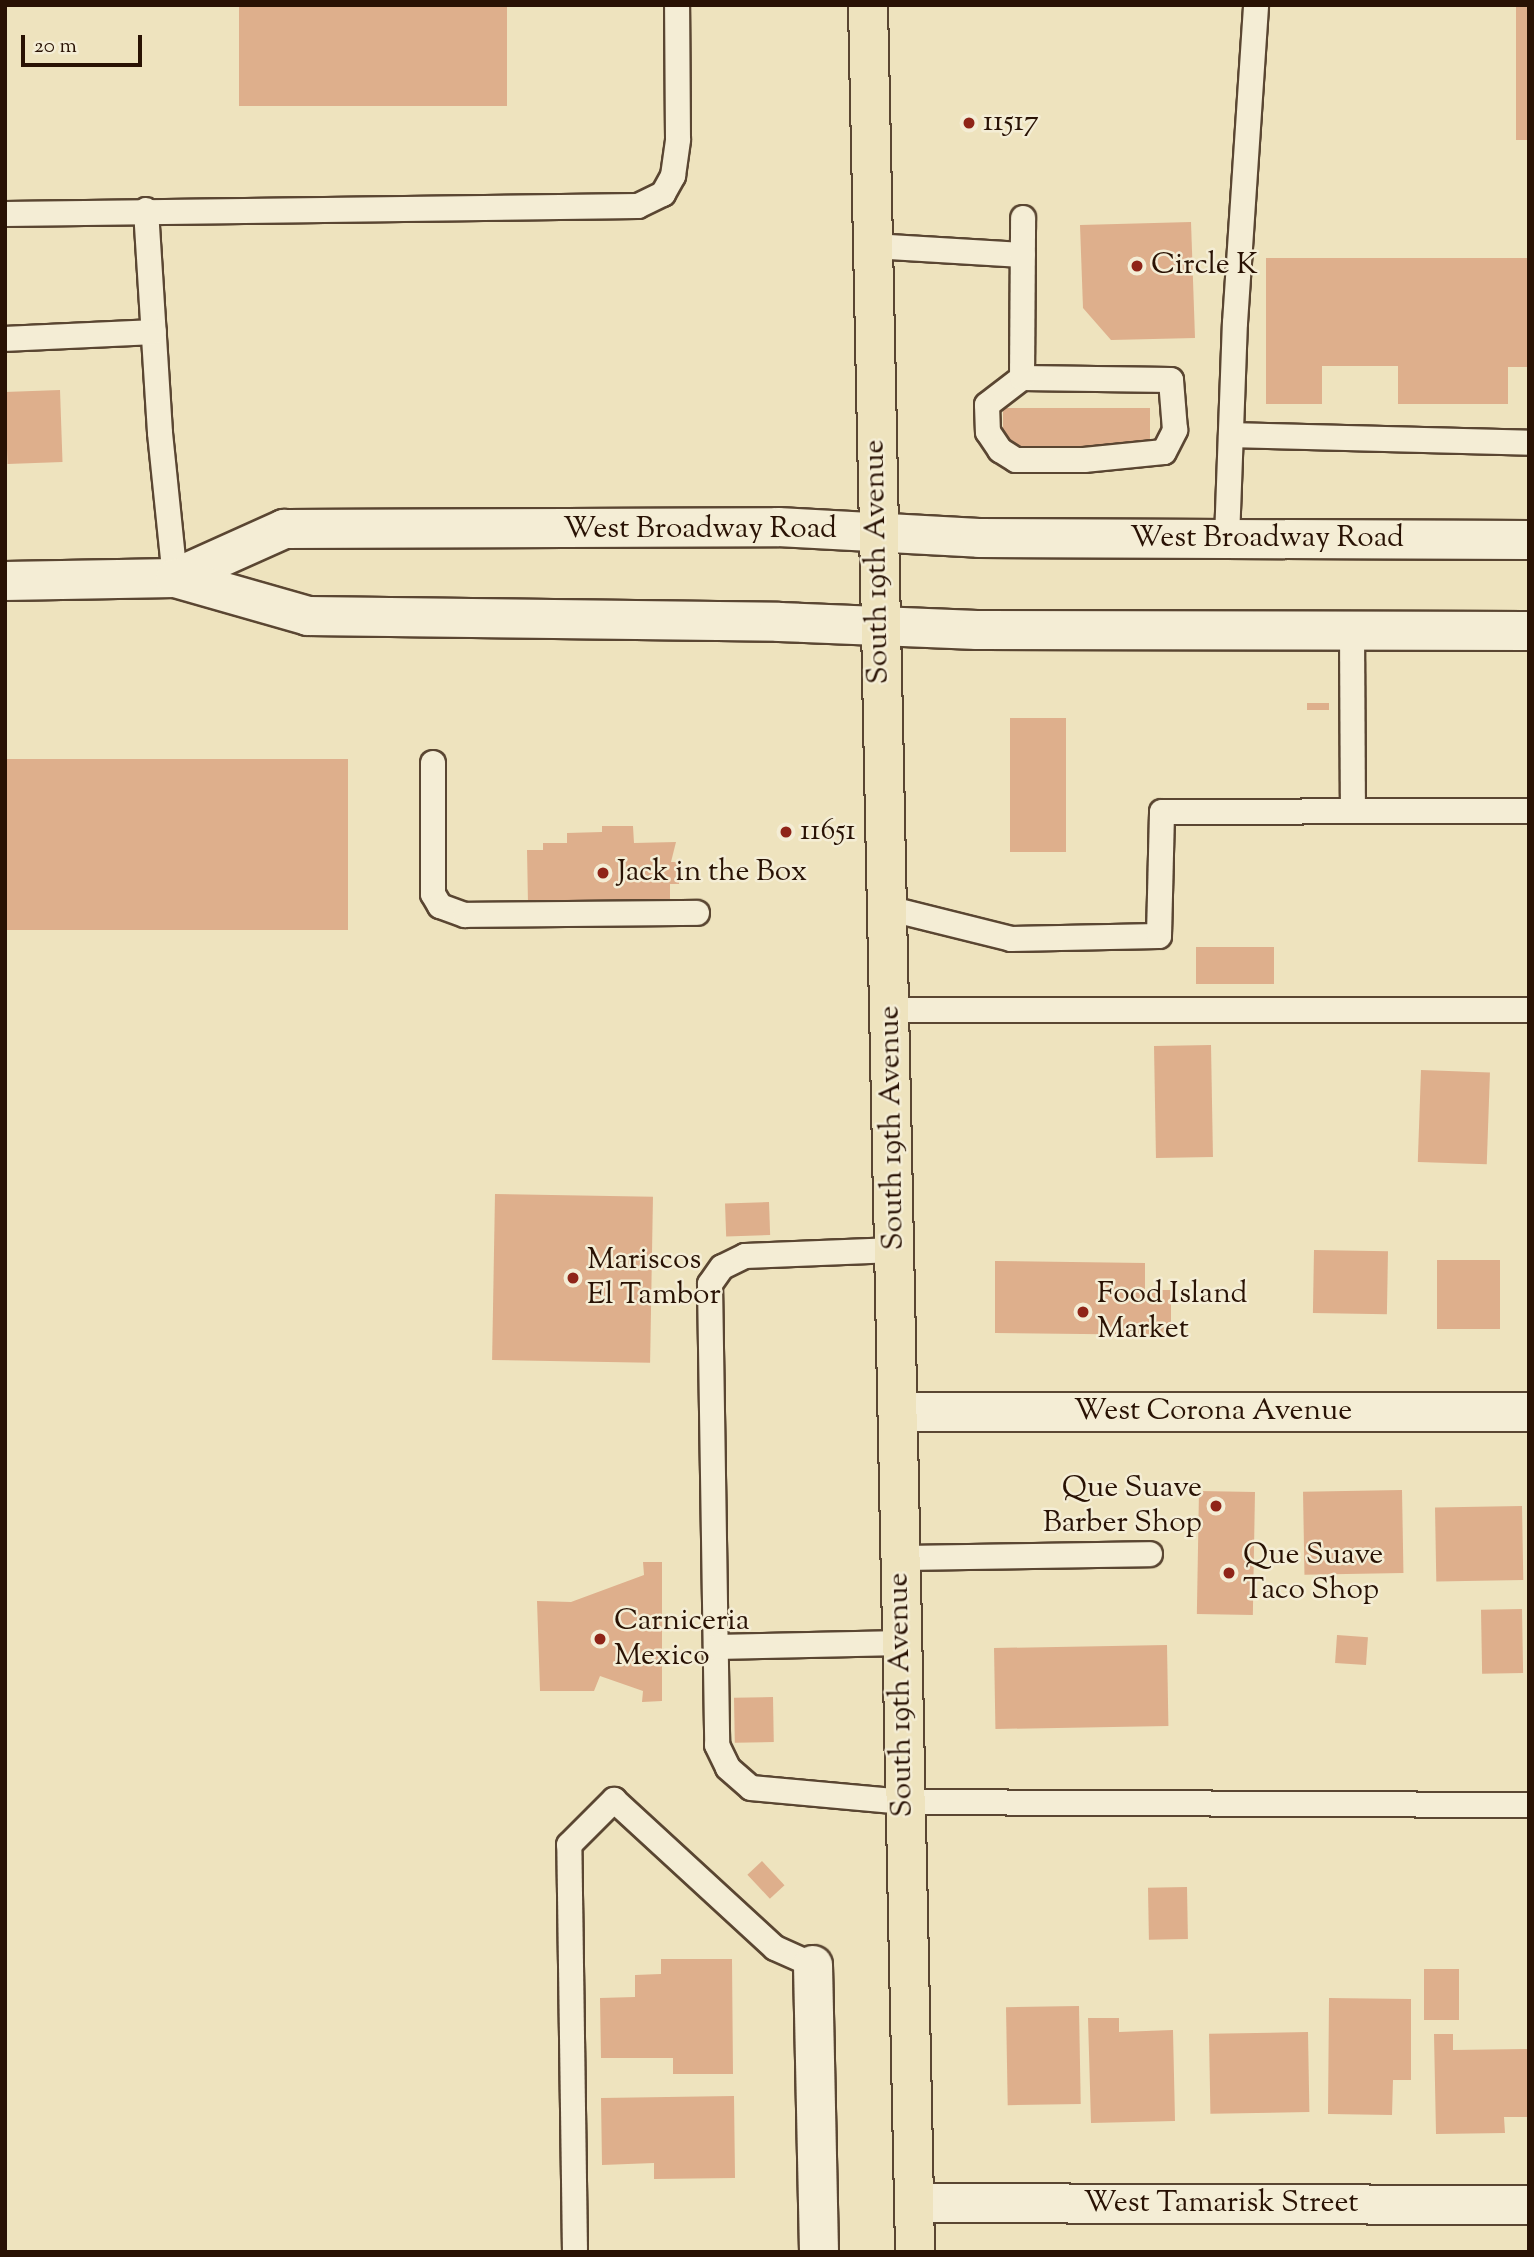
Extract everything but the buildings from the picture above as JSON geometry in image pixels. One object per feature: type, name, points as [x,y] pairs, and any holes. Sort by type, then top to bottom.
[{"type":"main road","name":"South 19th Avenue","points":[[868,5],[878,628],[890,1010],[915,2252]]},
{"type":"main road","name":"West Broadway Road","points":[[175,578],[285,529],[778,527],[979,538],[1529,540]]},
{"type":"main road","name":"West Broadway Road","points":[[5,581],[175,578],[308,616],[779,622],[878,628],[1529,631]]},
{"type":"main road","name":"West Corona Avenue","points":[[898,1412],[1529,1412]]},
{"type":"main road","points":[[813,1965],[819,2252]]},
{"type":"main road","name":"West Tamarisk Street","points":[[914,2203],[1529,2205]]},
{"type":"lane","points":[[5,214],[146,210],[638,206],[663,194],[673,176],[678,139],[677,5]]},
{"type":"lane","points":[[1227,539],[1256,5]]},
{"type":"lane","points":[[146,210],[175,578]]},
{"type":"lane","points":[[1022,378],[1023,218]]},
{"type":"lane","points":[[872,246],[1023,255]]},
{"type":"lane","points":[[5,339],[154,331]]},
{"type":"lane","points":[[1022,378],[1171,380],[1175,430],[1164,452],[1084,460],[1016,460],[1000,450],[988,432],[987,405],[1022,378]]},
{"type":"lane","points":[[1231,435],[1529,443]]},
{"type":"lane","points":[[1352,631],[1353,811]]},
{"type":"lane","points":[[433,763],[433,894],[440,906],[465,915],[697,913]]},
{"type":"lane","points":[[887,908],[1011,939],[1159,936],[1162,812],[1529,811]]},
{"type":"lane","points":[[890,1010],[1529,1010]]},
{"type":"lane","points":[[895,1250],[745,1256],[722,1267],[710,1284],[717,1745],[728,1768],[751,1788],[904,1802],[1529,1805]]},
{"type":"lane","points":[[900,1558],[1150,1555]]},
{"type":"lane","points":[[716,1647],[902,1643]]},
{"type":"lane","points":[[575,2252],[569,1844],[614,1800],[775,1948],[813,1965]]},
{"type":"place","name":"11517","points":[[969,123]]},
{"type":"place","name":"Circle K","points":[[1137,266]]},
{"type":"place","name":"11651","points":[[786,832]]},
{"type":"place","name":"Jack in the Box","points":[[603,873]]},
{"type":"place","name":"Mariscos El Tambor","points":[[573,1278]]},
{"type":"place","name":"Food Island Market","points":[[1083,1312]]},
{"type":"place","name":"Que Suave Barber Shop","points":[[1216,1506]]},
{"type":"place","name":"Que Suave Taco Shop","points":[[1229,1573]]},
{"type":"place","name":"Carniceria Mexico","points":[[600,1639]]}]
